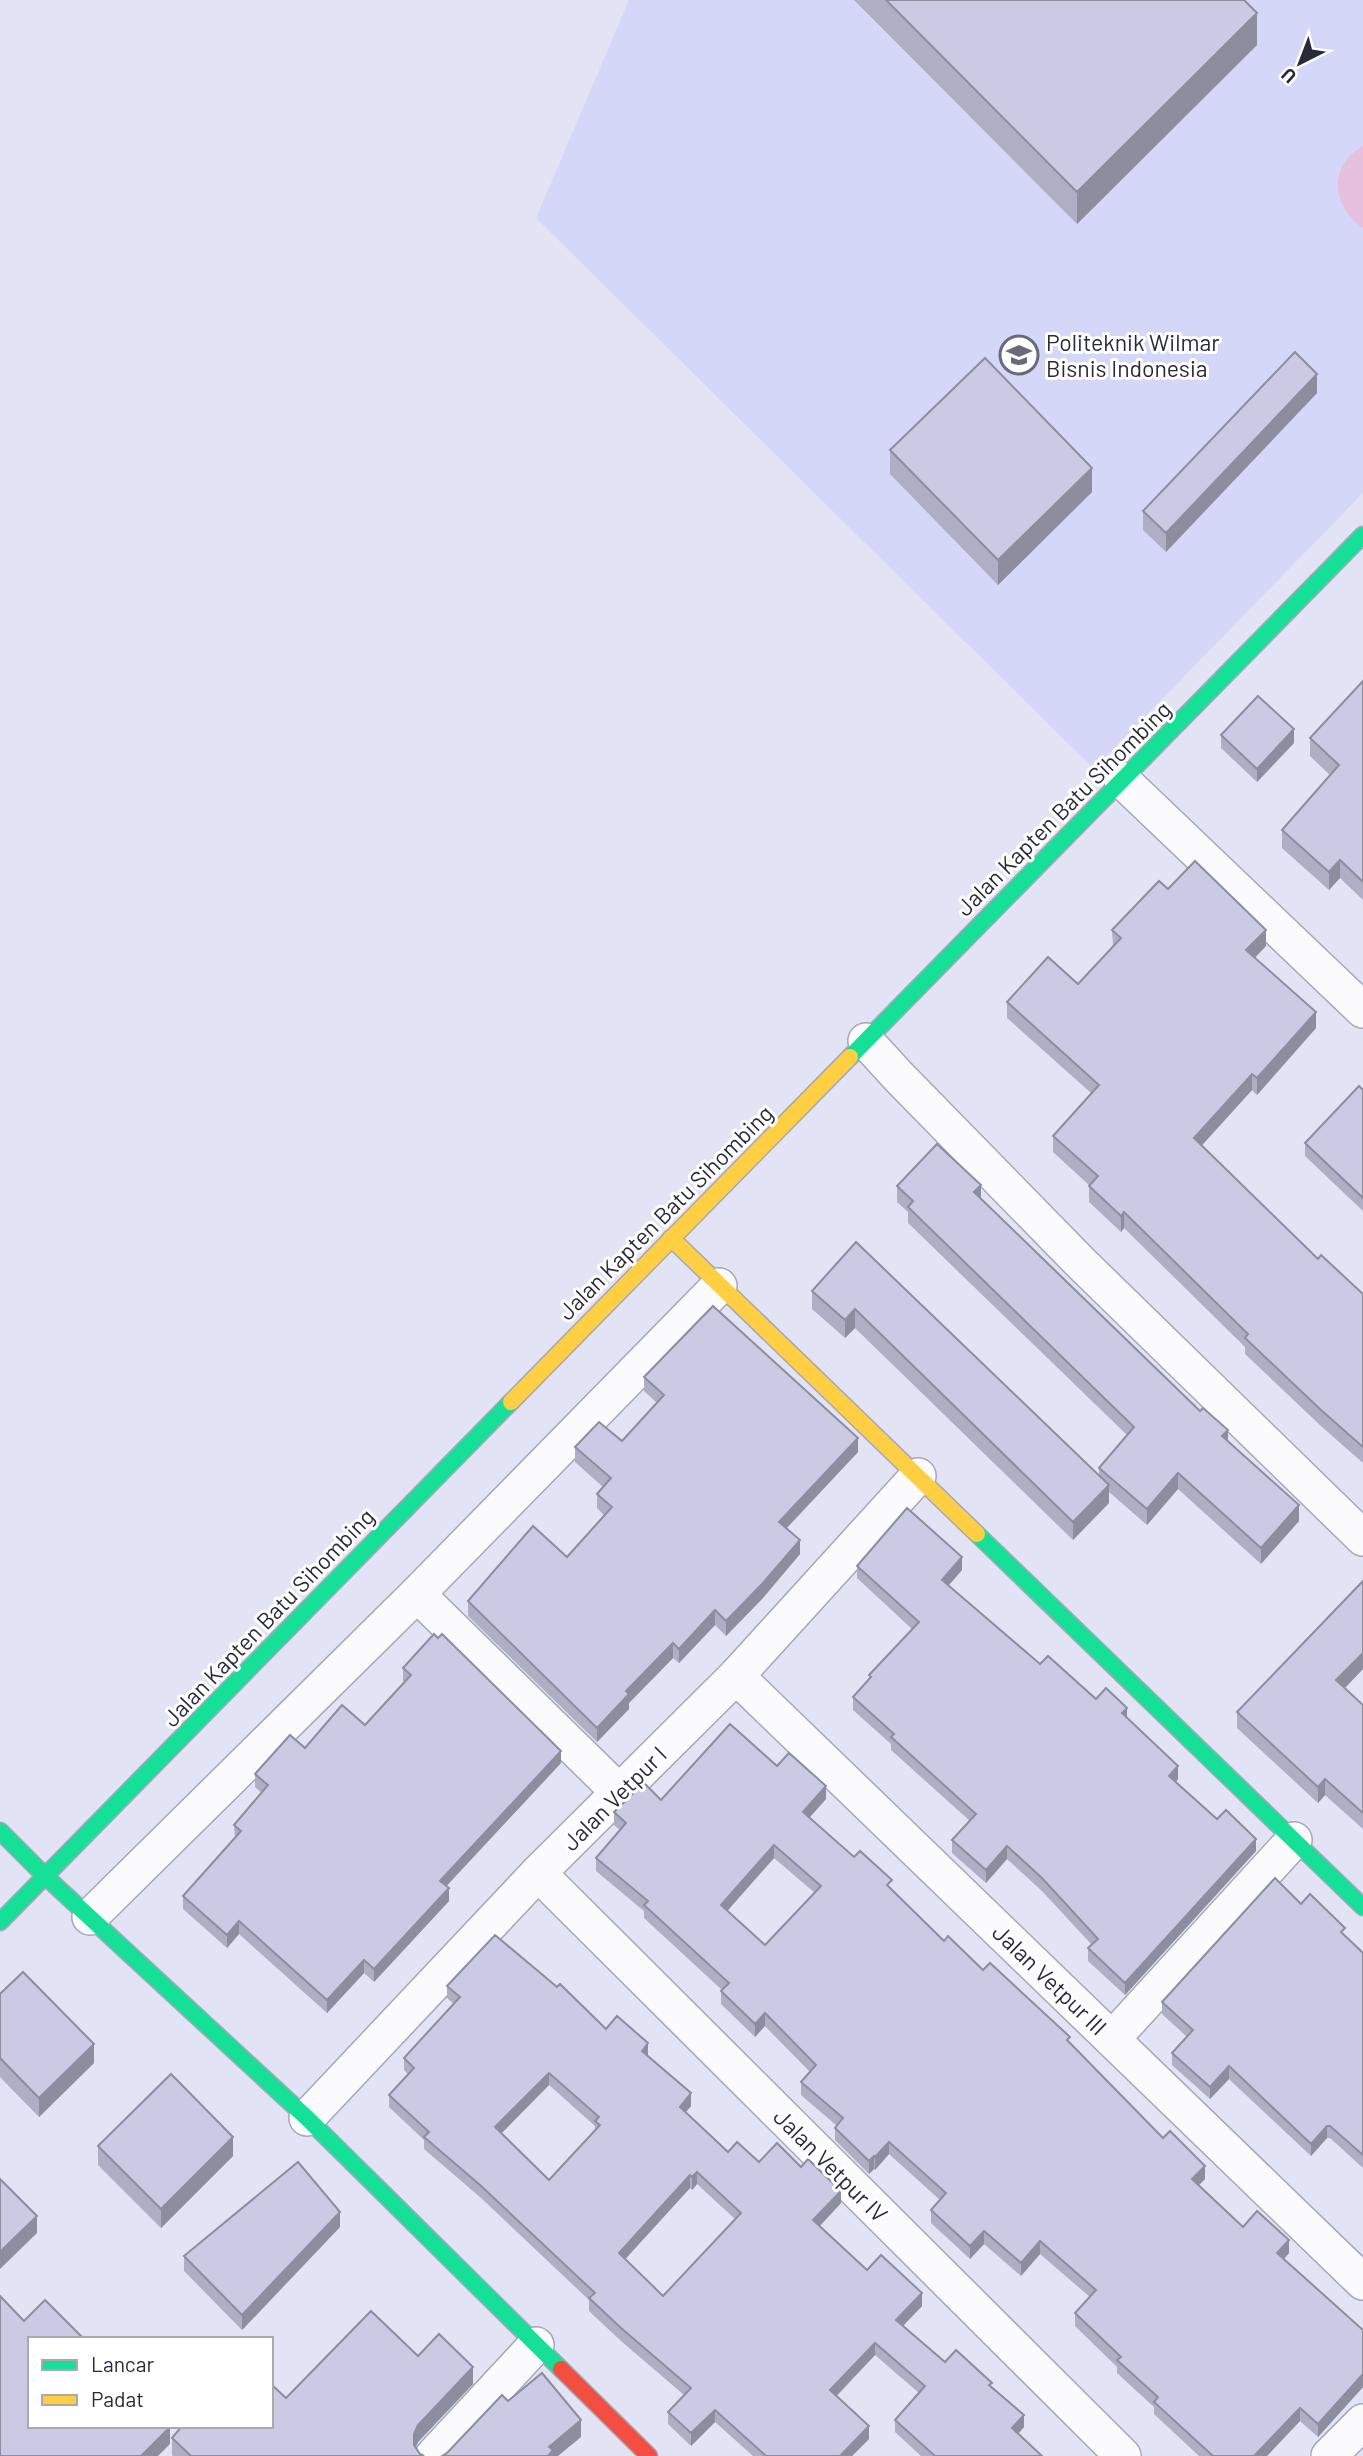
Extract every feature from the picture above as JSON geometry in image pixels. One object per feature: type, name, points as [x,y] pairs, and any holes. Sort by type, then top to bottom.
[{"type":"street","name":"Jalan Kapten Batu Sihombing","points":[[0,1922],[1363,535]]},
{"type":"street","points":[[1122,780],[1363,1010]]},
{"type":"street","points":[[866,1041],[1080,1262],[1363,1538]]},
{"type":"street","points":[[671,1238],[1363,1907]]},
{"type":"street","points":[[90,1917],[417,1594],[719,1286]]},
{"type":"street","name":"Jalan Vetpur I","points":[[307,2118],[538,1873],[736,1676],[918,1476]]},
{"type":"street","points":[[417,1594],[619,1793]]},
{"type":"street","name":"Jalan Vetpur III","points":[[736,1676],[1363,2283]]},
{"type":"street","points":[[0,1831],[45,1876],[307,2118],[649,2456]]},
{"type":"street","points":[[1112,2039],[1294,1840]]},
{"type":"street","name":"Jalan Vetpur IV","points":[[538,1873],[1123,2456]]},
{"type":"street","points":[[433,2456],[536,2345]]},
{"type":"street","points":[[1329,2456],[1363,2422]]},
{"type":"shaded area","name":"Politeknik Wilmar Bisnis Indonesia","points":[[629,0],[1363,0],[1363,493],[1094,769],[536,218]]},
{"type":"shaded area","points":[[1363,146],[1363,228],[1345,209],[1338,186],[1344,164]]},
{"type":"building","points":[[886,0],[1244,0],[1257,13],[1077,192]]},
{"type":"building","points":[[1295,352],[1317,374],[1166,533],[1143,511]]},
{"type":"building","points":[[985,358],[1092,468],[998,560],[890,450]]},
{"type":"building","points":[[1363,681],[1363,882],[1340,860],[1329,872],[1282,830],[1339,765],[1310,738]]},
{"type":"building","points":[[1258,696],[1294,729],[1257,769],[1221,735]]},
{"type":"building","points":[[1195,861],[1266,930],[1246,950],[1316,1012],[1257,1078],[1252,1074],[1194,1138],[1318,1259],[1321,1255],[1363,1294],[1363,1447],[1245,1338],[1248,1334],[1124,1212],[1121,1216],[1089,1186],[1098,1176],[1053,1136],[1099,1085],[1007,1002],[1048,957],[1078,984],[1121,938],[1112,930],[1159,881],[1168,889]]},
{"type":"building","points":[[1359,1086],[1363,1090],[1363,1198],[1305,1143]]},
{"type":"building","points":[[937,1144],[981,1185],[974,1192],[1200,1411],[1203,1408],[1228,1430],[1222,1436],[1299,1505],[1261,1548],[1178,1473],[1147,1509],[1099,1468],[1134,1427],[908,1207],[913,1201],[897,1186]]},
{"type":"building","points":[[856,1242],[1109,1485],[1073,1522],[855,1309],[845,1320],[812,1291]]},
{"type":"building","points":[[713,1306],[858,1438],[779,1522],[800,1540],[762,1584],[726,1621],[715,1610],[679,1649],[673,1643],[626,1691],[629,1694],[597,1728],[468,1601],[533,1526],[567,1557],[612,1507],[597,1494],[611,1478],[575,1447],[599,1422],[622,1441],[664,1395],[644,1377]]},
{"type":"building","points":[[907,1508],[962,1557],[942,1580],[1040,1664],[1048,1656],[1096,1699],[1106,1688],[1127,1708],[1122,1713],[1178,1766],[1169,1776],[1217,1819],[1226,1810],[1256,1839],[1125,1983],[1088,1948],[1098,1939],[1042,1878],[1007,1846],[986,1870],[952,1840],[976,1814],[891,1737],[894,1734],[853,1697],[871,1677],[869,1675],[919,1622],[857,1566]]},
{"type":"building","points":[[1363,1581],[1363,1653],[1336,1680],[1363,1705],[1363,1813],[1325,1779],[1318,1787],[1237,1712]]},
{"type":"building","points":[[434,1634],[438,1638],[442,1634],[561,1751],[440,1881],[449,1888],[374,1969],[364,1960],[327,2000],[239,1921],[227,1935],[183,1896],[241,1831],[234,1825],[268,1785],[255,1774],[290,1735],[305,1748],[342,1705],[365,1725],[411,1675],[403,1668]]},
{"type":"building","points":[[730,1724],[777,1766],[789,1753],[826,1786],[803,1812],[854,1857],[860,1851],[892,1880],[887,1885],[944,1941],[948,1936],[983,1970],[990,1963],[1070,2037],[1067,2040],[1163,2138],[1170,2131],[1205,2166],[1192,2179],[1243,2227],[1257,2211],[1289,2240],[1277,2253],[1363,2330],[1363,2374],[1318,2424],[1300,2408],[1254,2456],[1213,2456],[1154,2402],[1158,2397],[1117,2360],[1121,2357],[1075,2313],[1096,2290],[1040,2241],[1021,2263],[984,2231],[970,2246],[931,2210],[946,2193],[889,2142],[869,2161],[835,2128],[843,2118],[801,2082],[816,2065],[765,2013],[755,2024],[721,1991],[729,1983],[644,1905],[648,1901],[596,1858],[626,1823],[614,1812],[644,1783],[661,1800]],"holes":[[[774,1845],[821,1886],[765,1945],[721,1905]]]},
{"type":"building","points":[[1275,1878],[1301,1904],[1310,1894],[1345,1928],[1341,1932],[1363,1953],[1363,2155],[1330,2126],[1311,2144],[1229,2066],[1210,2087],[1172,2053],[1193,2030],[1162,2002]]},
{"type":"building","points":[[495,1935],[557,1987],[560,1984],[606,2029],[617,2016],[648,2043],[642,2051],[691,2093],[680,2107],[728,2152],[737,2142],[759,2162],[777,2143],[801,2167],[808,2159],[841,2191],[813,2220],[867,2270],[881,2255],[922,2293],[896,2320],[945,2362],[956,2350],[992,2383],[989,2385],[1024,2415],[1012,2428],[1042,2456],[935,2456],[895,2420],[925,2386],[875,2343],[830,2390],[869,2426],[840,2456],[766,2456],[715,2410],[691,2433],[668,2412],[691,2388],[589,2298],[595,2293],[480,2185],[424,2137],[429,2132],[389,2095],[414,2068],[404,2058],[460,1997],[447,1986]],"holes":[[[549,2073],[599,2117],[595,2121],[600,2125],[549,2180],[495,2127]],[[697,2172],[741,2213],[663,2296],[619,2253],[690,2175],[692,2177]]]},
{"type":"building","points":[[23,1972],[94,2044],[39,2098],[0,2058],[0,1994]]},
{"type":"building","points":[[171,2074],[233,2137],[161,2209],[98,2146]]},
{"type":"building","points":[[298,2162],[340,2212],[242,2315],[184,2256]]},
{"type":"building","points":[[0,2179],[37,2216],[0,2252]]},
{"type":"building","points":[[0,2296],[24,2321],[45,2300],[82,2337],[28,2337],[28,2428],[169,2428],[141,2456],[0,2456]]},
{"type":"building","points":[[371,2311],[418,2356],[439,2334],[473,2367],[418,2425],[414,2434],[414,2445],[424,2456],[191,2456],[172,2438],[180,2428],[273,2428],[273,2386],[286,2398]]},
{"type":"building","points":[[542,2373],[581,2420],[549,2447],[553,2450],[548,2456],[442,2456],[502,2395],[508,2401]]},
{"type":"traffic: fast","points":[[850,1057],[1363,535]]},
{"type":"traffic: fast","points":[[0,1922],[511,1402]]},
{"type":"traffic: fast","points":[[977,1534],[1363,1907]]},
{"type":"traffic: fast","points":[[0,1831],[45,1876],[307,2118],[561,2369]]},
{"type":"traffic: slow","points":[[511,1402],[850,1057]]},
{"type":"traffic: slow","points":[[671,1238],[977,1534]]},
{"type":"traffic: jam","points":[[561,2369],[649,2456]]},
{"type":"place","name":"Politeknik Wilmar Bisnis Indonesia","points":[[1019,355]]}]
